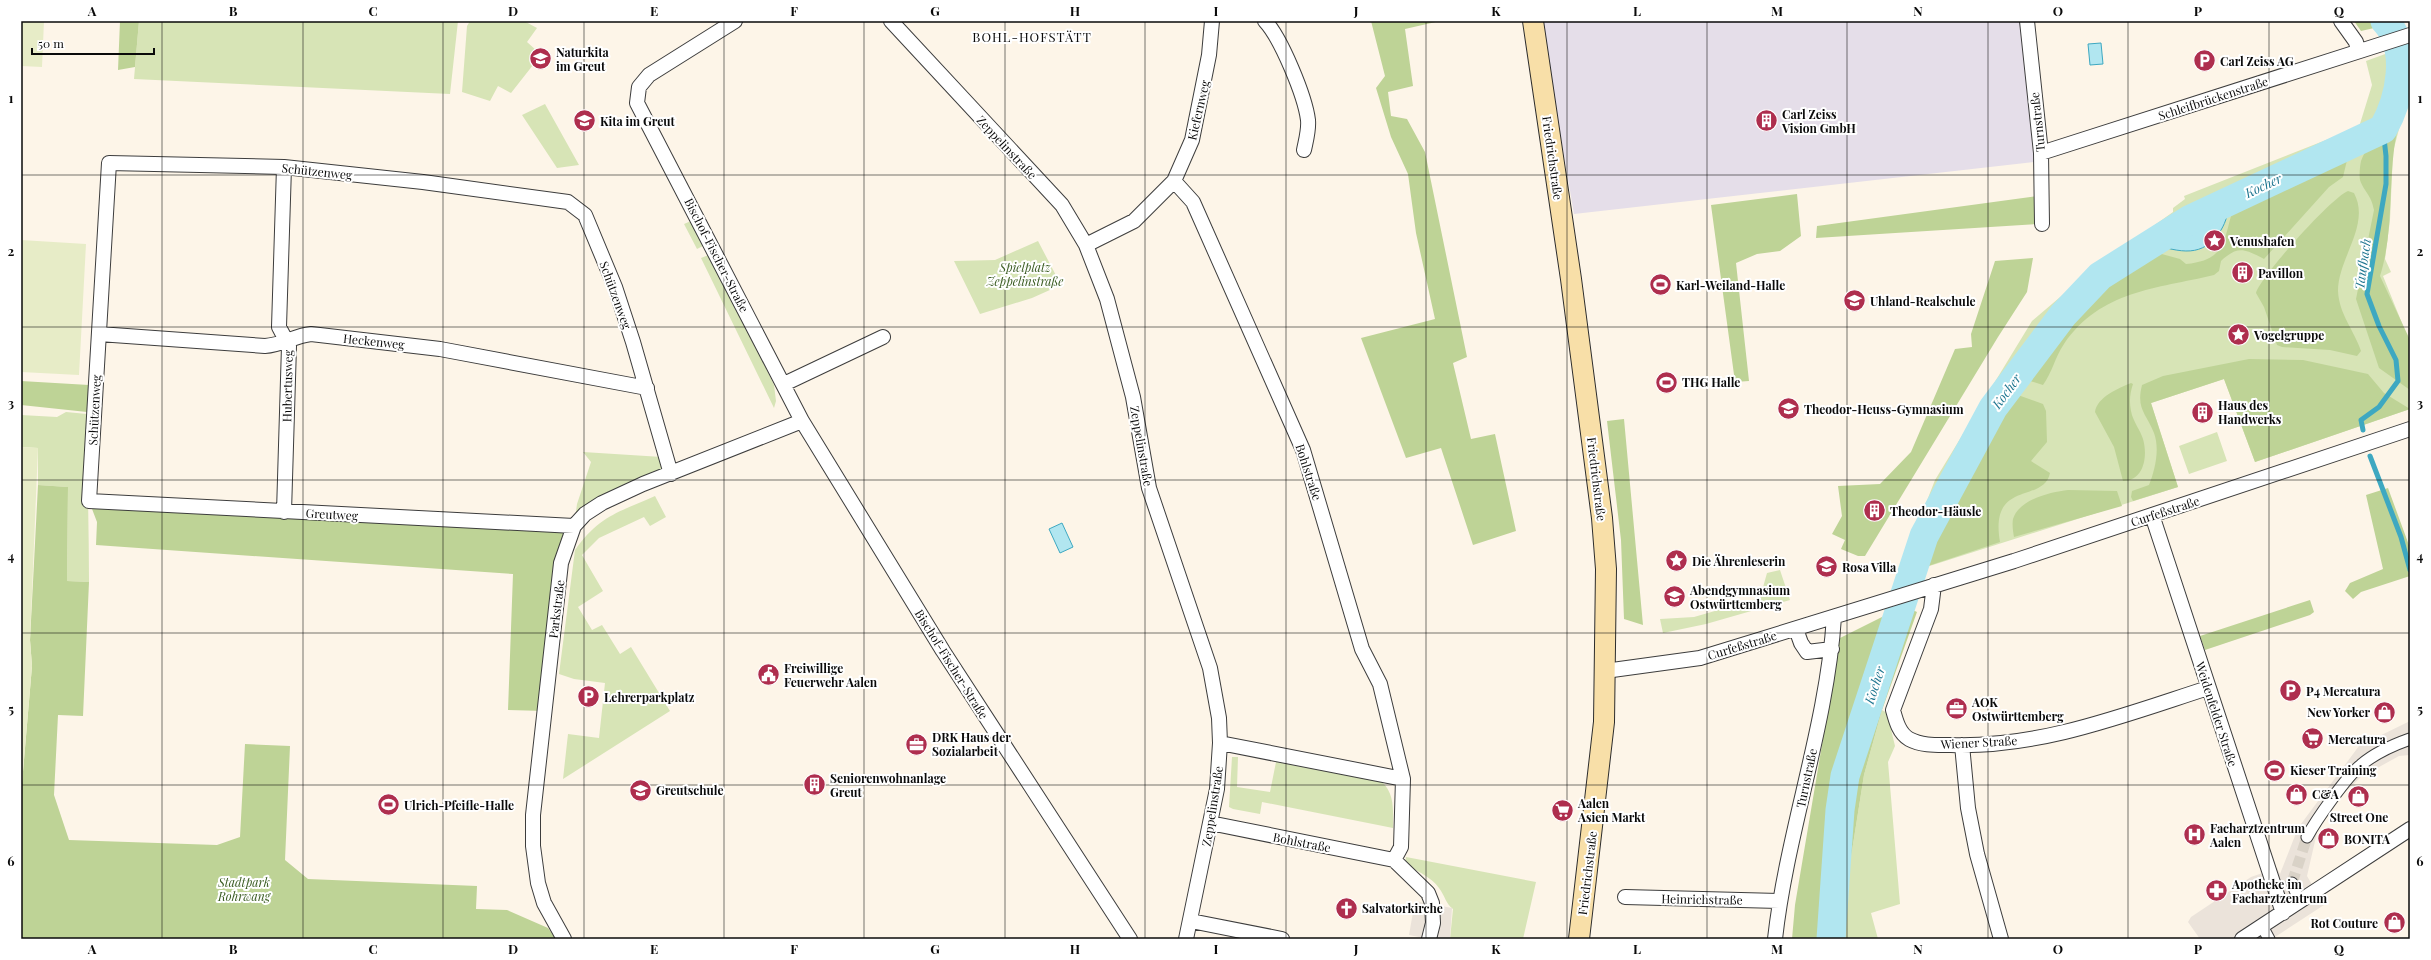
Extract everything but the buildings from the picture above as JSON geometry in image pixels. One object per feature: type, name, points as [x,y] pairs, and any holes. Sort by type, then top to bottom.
[{"type":"main road","name":"Friedrichstraße","points":[[1533,21],[1563,220],[1602,518],[1606,569],[1604,722],[1579,939]]},
{"type":"street","name":"Bischof-Fischer-Straße","points":[[735,21],[643,81],[637,94],[637,102],[802,421],[942,651],[1130,939]]},
{"type":"street","name":"Zeppelinstraße","points":[[891,21],[1062,205],[1086,245],[1118,333],[1133,397],[1149,488],[1210,668],[1215,693],[1220,743],[1217,789],[1191,921],[1186,939]]},
{"type":"street","name":"Kiefernweg","points":[[1086,245],[1134,221],[1174,181],[1192,140],[1209,55],[1212,21]]},
{"type":"street","points":[[1265,21],[1280,40],[1308,119],[1308,136],[1304,150]]},
{"type":"street","name":"Turnstraße","points":[[2027,21],[2041,153],[2042,224]]},
{"type":"street","points":[[2341,21],[2356,42],[2358,51]]},
{"type":"street","name":"Schleifbrückenstraße","points":[[2041,153],[2409,35]]},
{"type":"street","name":"Schützenweg","points":[[89,501],[109,163],[284,167],[423,182],[568,202],[585,215],[615,287],[647,388],[671,474]]},
{"type":"street","name":"Hubertusweg","points":[[284,167],[279,327],[289,346],[284,512]]},
{"type":"street","name":"Bohlstraße","points":[[1174,181],[1193,202],[1303,450],[1362,649],[1380,684],[1403,780],[1401,847],[1394,860],[1210,823]]},
{"type":"street","name":"Heckenweg","points":[[99,334],[265,346],[287,341],[297,336],[311,334],[440,349],[647,388]]},
{"type":"street","points":[[784,384],[883,337]]},
{"type":"street","name":"Parkstraße","points":[[564,939],[544,903],[538,883],[534,866],[533,815],[561,563],[574,526],[585,514],[602,503],[802,421]]},
{"type":"street","name":"Curfeßstraße","points":[[1605,671],[1700,658],[2014,561],[2410,429]]},
{"type":"street","name":"Greutweg","points":[[89,501],[574,526]]},
{"type":"street","name":"Weidenfelder Straße","points":[[2152,515],[2283,913]]},
{"type":"street","name":"Wiener Straße","points":[[1934,585],[1931,610],[1893,710],[1897,724],[1908,738],[1925,744],[1962,745],[2038,738],[2068,732],[2208,688]]},
{"type":"street","name":"Turnstraße","points":[[1775,939],[1779,901],[1816,735],[1832,649],[1834,617]]},
{"type":"street","points":[[1796,629],[1803,647],[1807,652],[1832,649]]},
{"type":"street","points":[[2307,837],[2315,823],[2360,765],[2392,746],[2410,739]]},
{"type":"street","points":[[1220,743],[1403,780]]},
{"type":"street","points":[[1962,745],[1968,808],[1977,854],[2001,939]]},
{"type":"street","points":[[2242,939],[2410,829]]},
{"type":"street","points":[[1394,860],[1428,893],[1432,903],[1433,923],[1429,939]]},
{"type":"street","points":[[2292,883],[2300,902]]},
{"type":"street","name":"Heinrichstraße","points":[[1625,897],[1779,901]]},
{"type":"street","points":[[1191,921],[1282,939]]},
{"type":"street","points":[[2262,926],[2269,939]]},
{"type":"shaded area","name":"Carl Zeiss Vision GmbH","points":[[1541,21],[2021,21],[2034,162],[1574,214]]},
{"type":"shaded area","points":[[2410,721],[2410,755],[2399,756],[2361,777],[2343,794],[2318,828],[2307,876],[2324,905],[2272,939],[2200,939],[2188,922],[2191,917],[2251,877],[2277,868],[2280,874],[2298,828],[2359,746]]},
{"type":"shaded area","points":[[1415,901],[1452,908],[1450,939],[1429,939],[1409,935]]},
{"type":"green space","points":[[21,21],[44,21],[42,67],[21,66]]},
{"type":"green space","points":[[120,21],[139,21],[135,67],[118,70]]},
{"type":"green space","points":[[139,21],[458,21],[450,94],[134,79]]},
{"type":"green space","points":[[470,21],[524,21],[537,28],[527,42],[537,51],[529,60],[533,65],[511,93],[498,86],[490,101],[462,92],[467,26]]},
{"type":"green space","points":[[1371,21],[1440,21],[1405,29],[1413,86],[1388,92],[1391,116],[1407,119],[1425,152],[1467,357],[1453,363],[1471,439],[1495,434],[1516,531],[1473,545],[1441,448],[1406,458],[1361,338],[1435,319],[1416,233],[1408,174],[1391,137],[1376,88],[1385,76]]},
{"type":"green space","points":[[2354,21],[2405,21],[2361,31]]},
{"type":"green space","points":[[2410,45],[2410,87],[2393,152],[2390,220],[2385,259],[2391,272],[2383,276],[2410,343],[2410,409],[2255,462],[2224,379],[2151,403],[2178,487],[1917,570],[1902,565],[1935,480],[2032,321],[2093,269],[2173,212],[2173,208],[2185,199],[2184,196],[2359,127],[2372,85],[2366,61]]},
{"type":"green space","points":[[545,104],[579,165],[557,168],[522,115]]},
{"type":"green space","points":[[2397,131],[2392,167],[2388,240],[2380,276],[2410,340],[2410,390],[2379,368],[2356,299],[2374,210],[2371,200],[2363,188],[2360,180],[2361,161],[2371,144]]},
{"type":"green space","points":[[2349,151],[2351,154],[2348,156],[2343,177],[2329,187],[2264,259],[2247,251],[2237,251],[2221,261],[2219,271],[2214,275],[2131,294],[2112,302],[2095,312],[2079,326],[2064,344],[2043,385],[2024,379],[2035,361],[2081,305],[2119,273],[2138,261],[2158,253],[2180,259],[2186,264],[2200,262],[2210,258],[2217,253],[2222,246],[2234,206],[2249,202],[2313,166]]},
{"type":"green space","points":[[2348,191],[2354,193],[2358,205],[2359,217],[2339,279],[2338,291],[2344,315],[2361,351],[2357,356],[2330,350],[2282,347],[2277,345],[2264,307],[2256,293],[2260,284],[2283,255],[2327,207]]},
{"type":"green space","points":[[1797,194],[1801,236],[1780,251],[1757,254],[1736,263],[1749,381],[1735,382],[1711,205]]},
{"type":"green space","points":[[2037,196],[2037,224],[1816,238],[1817,226]]},
{"type":"green space","points":[[691,221],[705,245],[697,249],[684,224]]},
{"type":"green space","points":[[21,240],[86,244],[79,375],[21,372]]},
{"type":"green space","name":"Spielplatz Zeppelinstraße","points":[[1038,241],[1061,285],[1032,298],[980,314],[954,261],[995,260]]},
{"type":"green space","points":[[711,254],[774,385],[776,401],[774,408],[701,258]]},
{"type":"green space","points":[[2033,258],[2027,292],[1865,556],[1858,556],[1841,549],[1845,540],[1832,534],[1842,516],[1838,486],[1880,484],[1911,452],[1955,349],[1972,347],[1971,334],[1995,261]]},
{"type":"green space","points":[[2249,359],[2303,360],[2368,374],[2384,393],[2410,409],[2255,462],[2224,379],[2151,403],[2178,487],[2133,501],[2131,497],[2132,491],[2149,485],[2155,466],[2157,453],[2154,433],[2141,405],[2140,393],[2142,385],[2163,376]]},
{"type":"green space","points":[[21,381],[89,385],[87,412],[21,405]]},
{"type":"green space","points":[[2131,383],[2133,384],[2130,397],[2131,411],[2133,419],[2143,439],[2145,453],[2143,466],[2140,472],[2136,477],[2123,481],[2114,447],[2095,412],[2100,402],[2104,398],[2115,390]]},
{"type":"green space","points":[[2015,394],[2043,404],[2046,411],[2047,442],[2031,461],[2050,473],[2046,482],[2038,488],[2009,501],[2002,509],[1999,522],[2000,542],[1928,566],[1927,551],[1988,437]]},
{"type":"green space","points":[[66,412],[87,414],[89,582],[67,581],[68,487],[38,485],[38,448],[21,447],[21,415],[57,417]]},
{"type":"green space","points":[[1624,419],[1643,625],[1624,619],[1621,540],[1607,421]]},
{"type":"green space","points":[[2217,432],[2227,461],[2189,474],[2179,446]]},
{"type":"green space","points":[[21,447],[38,448],[30,640],[32,666],[21,795]]},
{"type":"green space","points":[[583,452],[662,457],[666,471],[575,519],[577,504],[591,462]]},
{"type":"green space","name":"Stadtpark Rohrwang","points":[[38,485],[68,487],[67,581],[89,582],[83,716],[58,715],[54,795],[69,840],[217,845],[240,837],[245,744],[290,746],[285,860],[308,879],[477,886],[476,909],[507,910],[548,928],[556,939],[21,939],[21,795],[32,666],[30,640]]},
{"type":"green space","points":[[2388,488],[2410,548],[2410,576],[2361,592],[2353,599],[2345,591],[2350,583],[2383,569],[2366,495]]},
{"type":"green space","points":[[2068,490],[2117,491],[2122,506],[2014,537],[2013,519],[2016,512],[2022,506],[2036,498]]},
{"type":"green space","points":[[655,496],[666,517],[650,526],[644,517],[599,538],[582,555],[603,591],[578,607],[592,630],[602,625],[620,654],[631,647],[670,711],[563,779],[568,734],[599,738],[605,683],[574,679],[559,674],[575,550],[601,522],[620,511]]},
{"type":"green space","points":[[89,501],[574,526],[545,711],[508,710],[513,574],[96,545],[97,522]]},
{"type":"green space","points":[[1780,570],[1790,600],[1706,624],[1663,633],[1660,619],[1694,617],[1760,598],[1767,573]]},
{"type":"green space","points":[[2310,600],[2314,612],[2310,615],[2205,650],[2200,636]]},
{"type":"green space","points":[[1904,606],[1917,612],[1882,710],[1864,775],[1848,876],[1845,939],[1792,939],[1795,905],[1840,638]]},
{"type":"green space","points":[[1882,710],[1887,713],[1895,746],[1888,762],[1900,904],[1871,913],[1878,939],[1845,939],[1848,876],[1864,775]]},
{"type":"green space","points":[[1232,757],[1238,757],[1237,787],[1270,792],[1276,762],[1382,782],[1391,797],[1393,809],[1393,828],[1262,802],[1260,814],[1233,809],[1229,807]]},
{"type":"green space","points":[[1406,857],[1536,882],[1523,939],[1450,939],[1453,909],[1436,884],[1424,874],[1405,864]]},
{"type":"water","points":[[2101,43],[2103,64],[2090,65],[2088,44]]},
{"type":"water","name":"Venushafen","points":[[2229,201],[2228,212],[2223,227],[2207,246],[2190,251],[2181,251],[2152,244],[2189,220]]},
{"type":"water","points":[[1062,523],[1073,547],[1060,553],[1049,529]]},
{"type":"waterway","name":"Kocher","points":[[1831,939],[1840,810],[1845,776],[1924,536],[1993,408],[2063,315],[2100,276],[2189,220],[2383,129],[2394,103],[2400,74],[2398,45],[2393,32],[2385,21]]},
{"type":"waterway","name":"Taufbach","points":[[2363,430],[2361,420],[2379,407],[2398,381],[2396,360],[2379,326],[2367,294],[2386,184],[2386,156],[2383,129]]},
{"type":"waterway","name":"Taufbach","points":[[2370,456],[2401,537],[2410,570]]},
{"type":"tunnel","points":[[2292,883],[2307,837]]},
{"type":"place","name":"Naturkita im Greut","points":[[541,59]]},
{"type":"place","name":"Carl Zeiss AG","points":[[2204,61]]},
{"type":"place","name":"Kita im Greut","points":[[584,121]]},
{"type":"place","name":"Carl Zeiss Vision GmbH","points":[[1766,121]]},
{"type":"place","name":"Venushafen","points":[[2214,241]]},
{"type":"place","name":"Pavillon","points":[[2243,273]]},
{"type":"place","name":"Karl-Weiland-Halle","points":[[1660,285]]},
{"type":"place","name":"Uhland-Realschule","points":[[1855,301]]},
{"type":"place","name":"Vogelgruppe","points":[[2239,335]]},
{"type":"place","name":"THG Halle","points":[[1667,382]]},
{"type":"place","name":"Theodor-Heuss-Gymnasium","points":[[1789,409]]},
{"type":"place","name":"Haus des Handwerks","points":[[2202,412]]},
{"type":"place","name":"Theodor-Häusle","points":[[1874,511]]},
{"type":"place","name":"Die Ährenleserin","points":[[1676,561]]},
{"type":"place","name":"Rosa Villa","points":[[1827,567]]},
{"type":"place","name":"Abendgymnasium Ostwürttemberg","points":[[1674,597]]},
{"type":"place","name":"Freiwillige Feuerwehr Aalen","points":[[768,675]]},
{"type":"place","name":"P4 Mercatura","points":[[2291,691]]},
{"type":"place","name":"Lehrerparkplatz","points":[[588,697]]},
{"type":"place","name":"AOK Ostwürttemberg","points":[[1957,709]]},
{"type":"place","name":"New Yorker","points":[[2385,712]]},
{"type":"place","name":"Mercatura","points":[[2312,739]]},
{"type":"place","name":"DRK Haus der Sozialarbeit","points":[[916,744]]},
{"type":"place","name":"Kieser Training","points":[[2275,770]]},
{"type":"place","name":"Seniorenwohnanlage Greut","points":[[815,785]]},
{"type":"place","name":"Greutschule","points":[[641,790]]},
{"type":"place","name":"C&A","points":[[2296,794]]},
{"type":"place","name":"Street One","points":[[2359,796]]},
{"type":"place","name":"Ulrich-Pfeifle-Halle","points":[[389,805]]},
{"type":"place","name":"Aalen Asien Markt","points":[[1562,810]]},
{"type":"place","name":"Facharztzentrum Aalen","points":[[2194,835]]},
{"type":"place","name":"BONITA","points":[[2328,839]]},
{"type":"place","name":"Apotheke im Facharztzentrum","points":[[2216,891]]},
{"type":"place","name":"Salvatorkirche","points":[[1347,908]]},
{"type":"place","name":"Rot Couture","points":[[2394,923]]},
{"type":"district","name":"BOHL-HOFSTÄTT","points":[[1032,36]]}]
